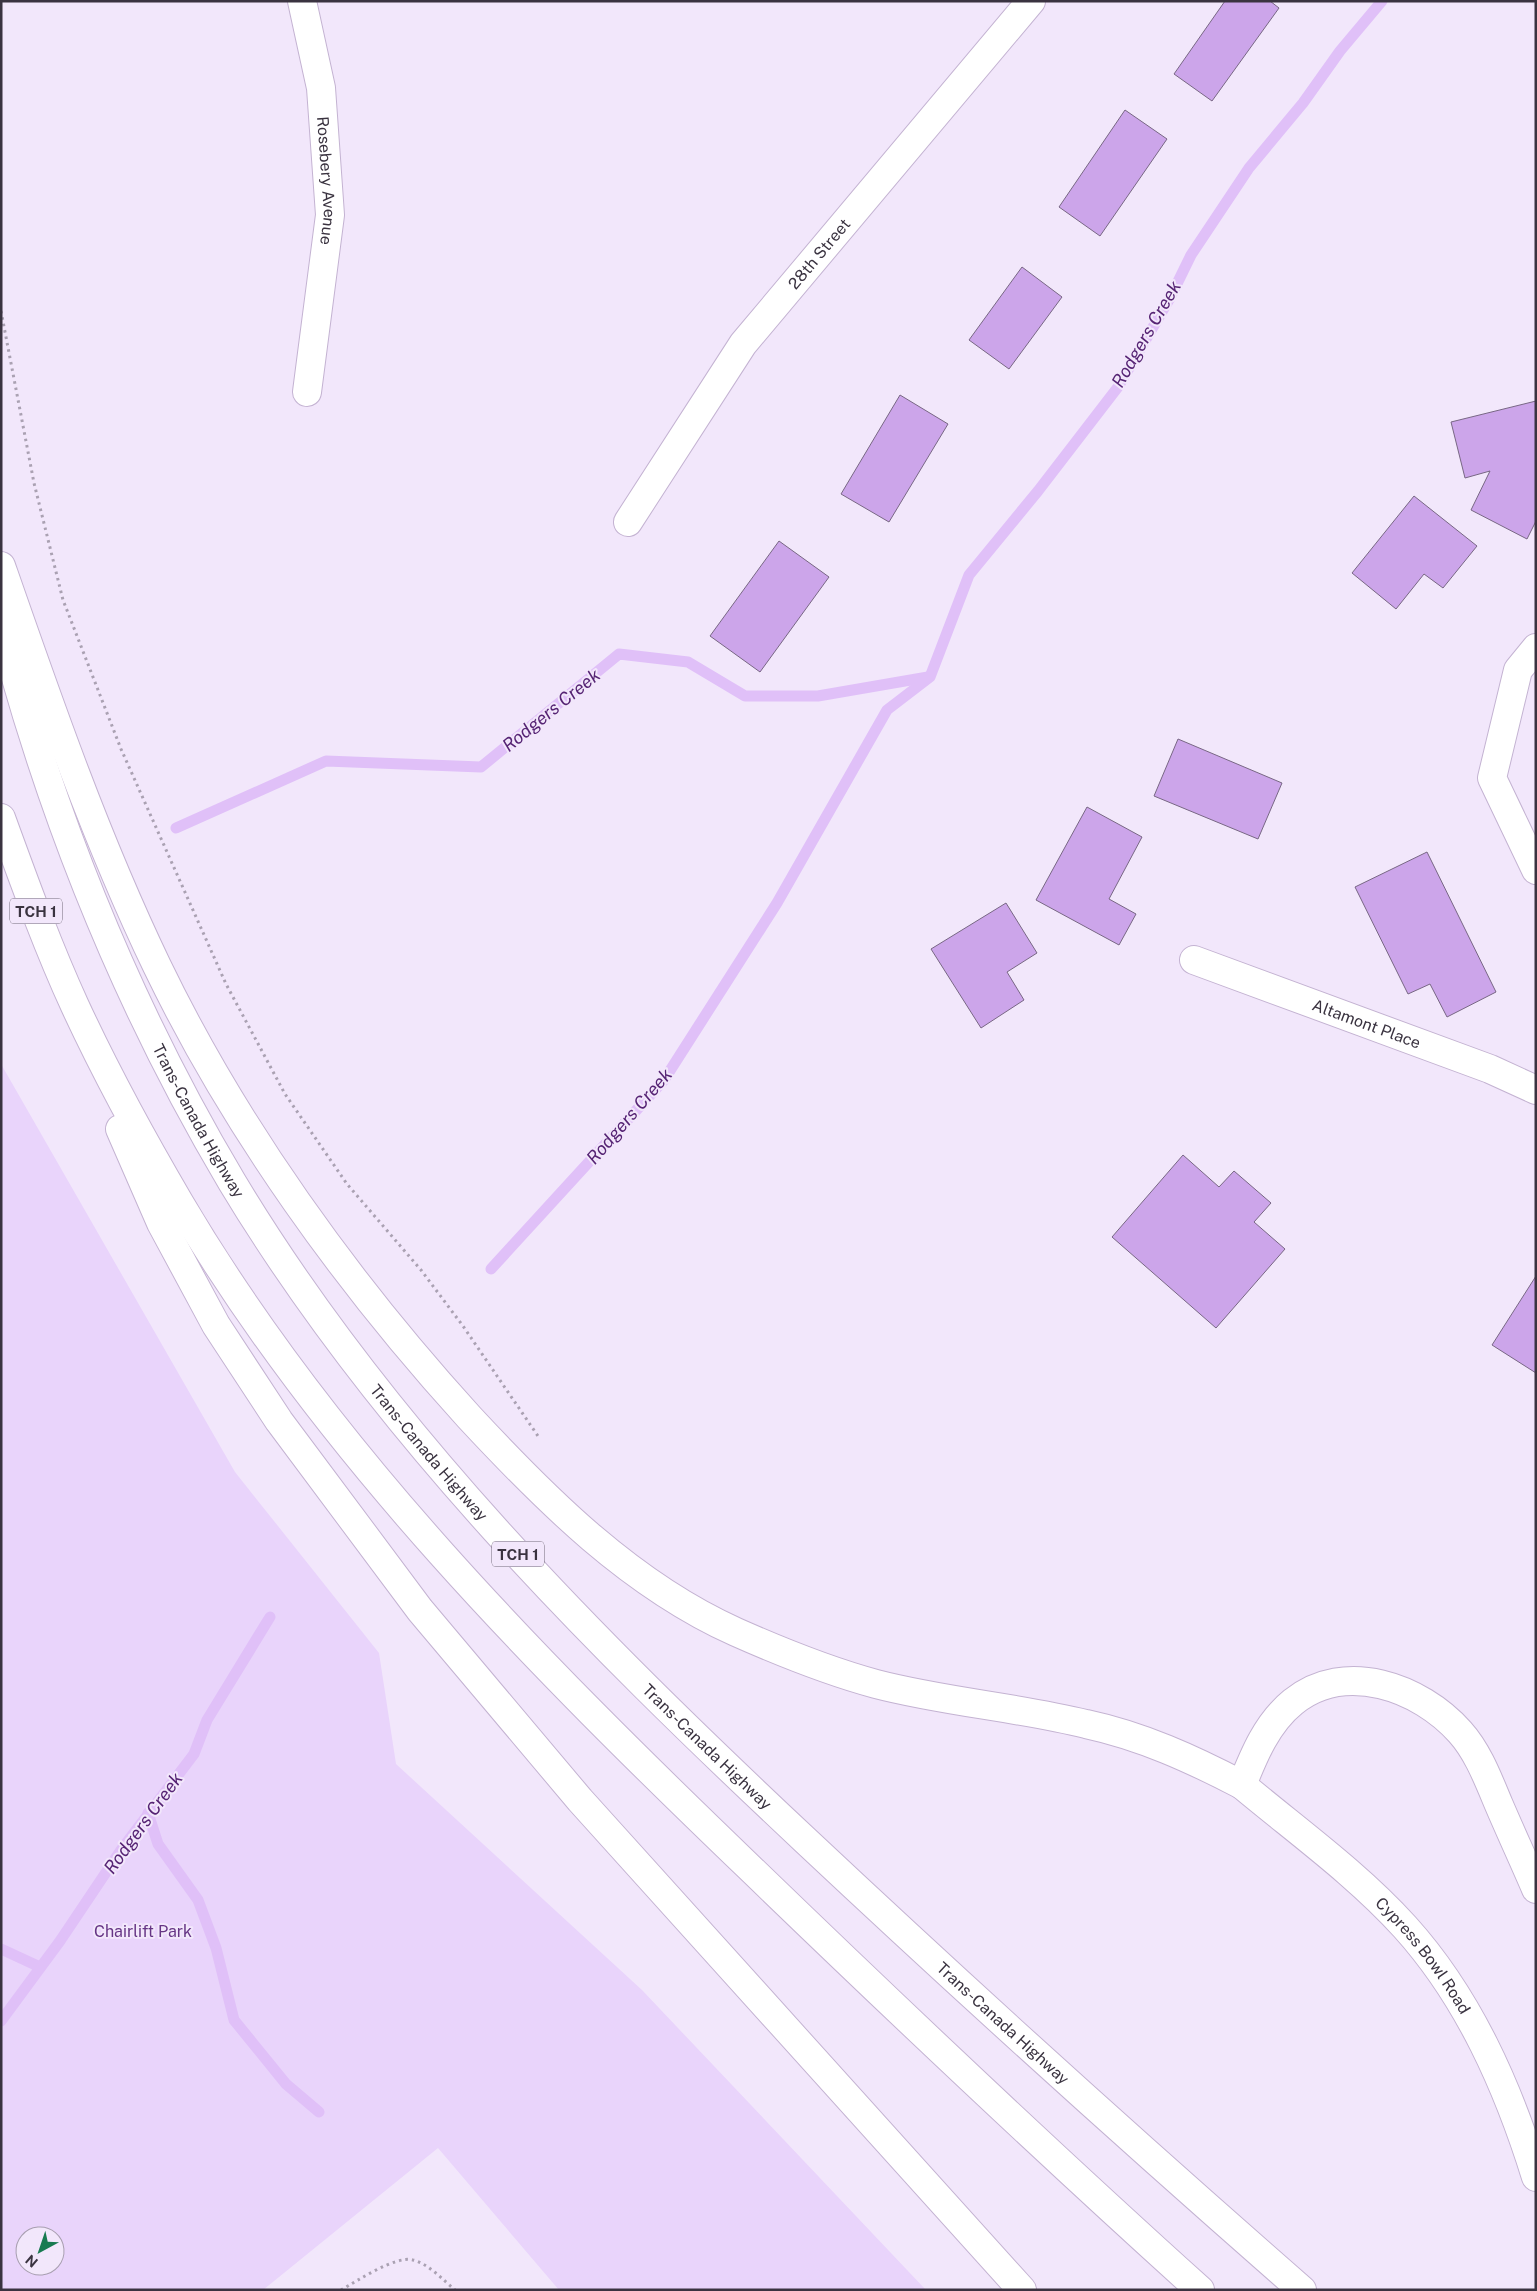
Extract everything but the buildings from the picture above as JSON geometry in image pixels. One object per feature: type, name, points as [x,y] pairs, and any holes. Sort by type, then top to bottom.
[{"type":"main road","name":"Rosebery Avenue","points":[[302,1],[321,88],[330,215],[307,392]]},
{"type":"main road","name":"28th Street","points":[[628,522],[743,344],[1031,1]]},
{"type":"main road","name":"Cypress Bowl Road","points":[[1,566],[74,770],[114,870],[158,968],[210,1065],[267,1156],[328,1244],[447,1392],[539,1490],[612,1554],[670,1595],[730,1629],[800,1659],[873,1683],[949,1700],[1086,1724],[1140,1738],[1192,1759],[1242,1785],[1352,1876],[1405,1927],[1449,1985],[1486,2047],[1519,2120],[1536,2177]]},
{"type":"main road","name":"Trans-Canada Highway","points":[[1,624],[16,680],[51,787],[87,884],[126,980],[179,1087],[232,1182],[288,1269],[351,1356],[425,1447],[501,1534],[574,1615],[659,1700],[794,1829],[1008,2028],[1178,2182],[1302,2290]]},
{"type":"main road","points":[[1536,648],[1518,670],[1492,778],[1536,870]]},
{"type":"main road","name":"TCH 1","points":[[1,818],[33,906],[74,1004],[126,1109],[158,1166],[181,1206],[239,1296],[306,1388],[378,1480],[452,1566],[533,1653],[723,1842],[965,2073],[1200,2290]]},
{"type":"main road","name":"Altamont Place","points":[[1194,960],[1490,1069],[1536,1090]]},
{"type":"main road","points":[[74,1004],[114,1116],[161,1224],[216,1325],[279,1421],[346,1514],[420,1610],[580,1800],[1022,2290]]},
{"type":"main road","points":[[1242,1785],[1256,1753],[1272,1724],[1293,1702],[1317,1688],[1346,1681],[1377,1683],[1407,1691],[1435,1708],[1460,1732],[1480,1762],[1536,1888]]},
{"type":"path","points":[[1,311],[34,483],[63,600],[121,749],[226,984],[285,1094],[347,1184],[421,1270],[457,1318],[543,1443]]},
{"type":"path","points":[[341,2290],[406,2259],[415,2260],[426,2266],[455,2290]]},
{"type":"green space","name":"Chairlift Park","points":[[1,1064],[235,1472],[379,1653],[396,1764],[642,1990],[926,2290],[559,2290],[438,2148],[263,2290],[1,2290]]},
{"type":"waterway","name":"Rodgers Creek","points":[[491,1269],[664,1080],[777,903],[887,710],[930,677],[969,575],[1038,491],[1118,387],[1170,298],[1191,255],[1249,168],[1303,103],[1340,51],[1382,1]]},
{"type":"waterway","name":"Rodgers Creek","points":[[176,828],[326,761],[481,767],[619,654],[688,662],[745,696],[818,696],[928,677]]},
{"type":"waterway","name":"Rodgers Creek","points":[[1,2021],[60,1941],[121,1850],[194,1754],[207,1720],[270,1617]]},
{"type":"waterway","points":[[148,1813],[158,1844],[198,1900],[216,1948],[234,2020],[286,2084],[319,2112]]},
{"type":"waterway","points":[[1,1949],[40,1967]]}]
